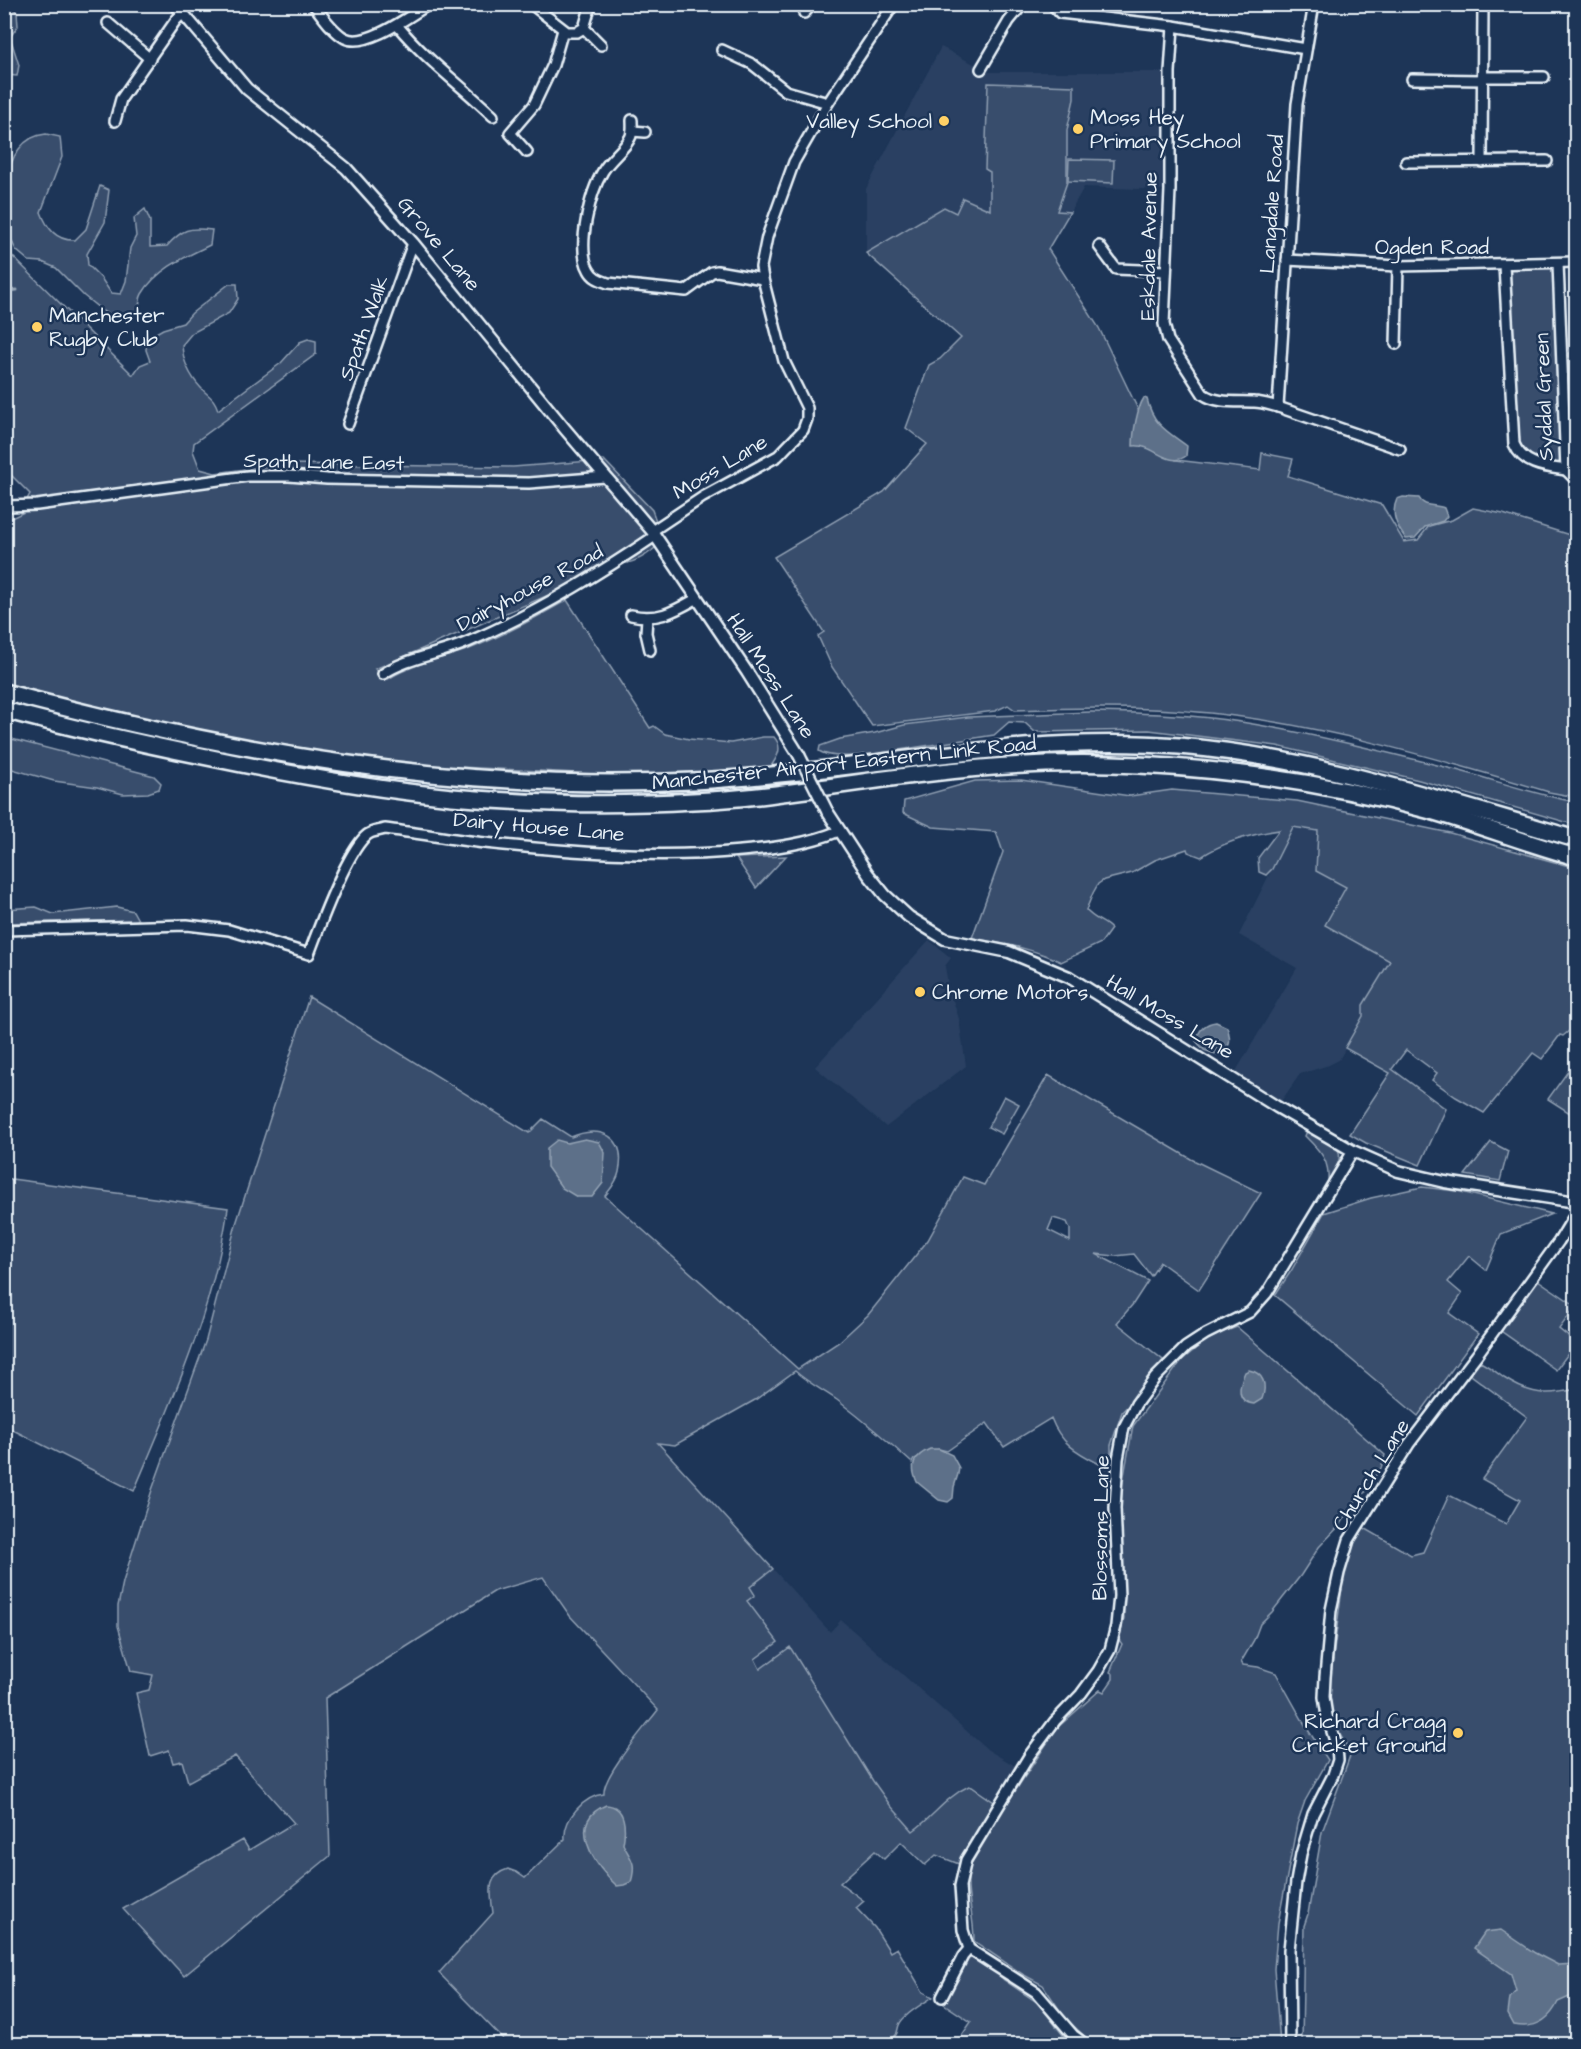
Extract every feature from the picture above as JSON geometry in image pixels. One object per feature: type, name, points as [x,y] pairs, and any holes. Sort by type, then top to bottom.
[{"type":"highway","name":"Manchester Airport Eastern Link Road","points":[[4,692],[123,722],[259,750],[456,778],[603,783],[694,781],[752,777],[952,753],[1062,743],[1178,746],[1260,756],[1372,781],[1576,839]]},
{"type":"highway","name":"Manchester Airport Eastern Link Road","points":[[4,710],[118,738],[300,775],[453,797],[554,803],[698,801],[1008,766],[1098,763],[1209,770],[1293,781],[1368,796],[1433,812],[1576,857]]},
{"type":"street","points":[[313,4],[339,34],[348,40],[364,39],[397,25],[429,4]]},
{"type":"street","points":[[531,4],[563,30],[573,33],[584,28],[591,4]]},
{"type":"street","points":[[804,13],[813,4]]},
{"type":"street","name":"Moss Lane","points":[[653,533],[703,497],[778,456],[803,430],[807,419],[807,408],[784,361],[763,279],[761,267],[767,237],[794,162],[828,103],[894,4]]},
{"type":"street","points":[[981,69],[1009,21],[1023,4]]},
{"type":"street","points":[[1052,4],[1060,13],[1173,26],[1306,49]]},
{"type":"street","name":"Langdale Road","points":[[1278,407],[1297,104],[1314,4]]},
{"type":"street","points":[[1482,162],[1483,4]]},
{"type":"street","points":[[115,121],[121,99],[176,20],[179,9]]},
{"type":"street","name":"Grove Lane","points":[[179,9],[247,89],[346,168],[413,243],[653,533]]},
{"type":"street","points":[[108,23],[150,58]]},
{"type":"street","points":[[397,25],[414,45],[467,90],[493,116]]},
{"type":"street","name":"Eskdale Avenue","points":[[1173,26],[1166,271],[1168,340],[1203,394],[1212,399],[1257,402],[1278,407],[1400,449]]},
{"type":"street","points":[[584,28],[602,45]]},
{"type":"street","points":[[527,152],[510,133],[534,105],[553,65],[563,30]]},
{"type":"street","points":[[722,50],[752,64],[786,91],[828,103]]},
{"type":"street","points":[[1412,79],[1544,77]]},
{"type":"street","points":[[632,120],[630,139],[603,170],[592,196],[584,246],[589,271],[597,279],[608,283],[686,291],[707,275],[717,271],[763,279]]},
{"type":"street","points":[[632,131],[645,132]]},
{"type":"street","points":[[1406,162],[1547,161]]},
{"type":"street","name":"Spath Walk","points":[[348,424],[413,243]]},
{"type":"street","points":[[1099,246],[1116,269],[1166,271]]},
{"type":"street","name":"Ogden Road","points":[[1287,260],[1398,266],[1576,262]]},
{"type":"street","name":"Syddal Green","points":[[1504,265],[1514,444],[1518,453],[1525,460],[1547,468],[1566,470],[1558,263]]},
{"type":"street","points":[[1395,344],[1398,266]]},
{"type":"street","points":[[1566,470],[1576,480]]},
{"type":"street","name":"Spath Lane East","points":[[7,506],[37,505],[248,476],[530,483],[605,477]]},
{"type":"street","name":"Hall Moss Lane","points":[[653,533],[747,672],[799,755],[839,831],[885,895],[909,917],[945,939],[1009,952],[1069,977],[1274,1105],[1353,1151],[1398,1171],[1445,1182],[1576,1202]]},
{"type":"street","name":"Dairyhouse Road","points":[[383,674],[394,666],[467,643],[509,623],[563,594],[653,533]]},
{"type":"street","points":[[631,615],[647,618],[672,613],[696,599]]},
{"type":"street","points":[[647,618],[646,633],[650,650]]},
{"type":"street","name":"Dairy House Lane","points":[[4,930],[187,925],[229,930],[309,954],[325,912],[355,848],[369,833],[385,829],[484,843],[606,852],[700,855],[787,846],[817,840],[839,831]]},
{"type":"street","name":"Blossoms Lane","points":[[969,1949],[963,1930],[960,1886],[966,1860],[1029,1756],[1055,1721],[1081,1694],[1110,1650],[1116,1626],[1119,1596],[1115,1508],[1118,1459],[1124,1426],[1136,1404],[1155,1378],[1186,1347],[1206,1334],[1250,1312],[1267,1293],[1353,1151]]},
{"type":"street","name":"Church Lane","points":[[1290,2044],[1289,1950],[1296,1882],[1301,1854],[1313,1814],[1338,1760],[1337,1747],[1327,1716],[1324,1697],[1331,1610],[1349,1540],[1409,1444],[1476,1356],[1576,1213]]},
{"type":"street","points":[[942,1997],[969,1949],[1036,1992],[1073,2035],[1085,2044]]},
{"type":"shaded area","points":[[4,5],[10,5],[17,12],[18,26],[10,37],[19,65],[17,76],[5,75]]},
{"type":"shaded area","name":"Moss Hey Primary School","points":[[941,47],[989,72],[1170,72],[1170,190],[1084,187],[1070,212],[990,210],[956,213],[943,207],[866,253],[866,189]]},
{"type":"shaded area","points":[[988,83],[1074,86],[1074,99],[1067,130],[1067,182],[1057,211],[1070,212],[1048,249],[1099,328],[1155,445],[1176,460],[1260,470],[1262,453],[1293,459],[1288,476],[1382,505],[1404,542],[1418,540],[1429,526],[1452,520],[1473,508],[1503,514],[1576,537],[1576,797],[1549,792],[1423,756],[1338,735],[1253,718],[1210,713],[1112,708],[1015,710],[1008,705],[995,711],[872,726],[832,667],[818,636],[824,632],[774,557],[884,492],[927,444],[906,428],[929,365],[940,359],[961,338],[866,253],[944,207],[956,213],[963,198],[990,210],[990,172],[985,169]]},
{"type":"shaded area","points":[[46,134],[60,137],[62,157],[41,212],[46,223],[57,236],[75,240],[86,229],[100,186],[109,190],[105,222],[87,254],[88,265],[111,293],[121,294],[126,281],[130,248],[136,236],[134,218],[145,209],[150,221],[150,247],[167,246],[186,230],[212,230],[210,245],[172,265],[155,277],[141,296],[139,312],[125,320],[104,312],[56,268],[42,262],[29,261],[16,250],[5,227],[5,179],[7,179],[11,163],[24,143]]},
{"type":"shaded area","points":[[1069,159],[1114,160],[1113,183],[1068,181]]},
{"type":"shaded area","points":[[5,249],[133,375],[140,365],[150,361],[146,350],[147,338],[163,329],[183,323],[192,313],[229,284],[237,284],[238,299],[229,313],[192,333],[182,345],[185,363],[190,373],[213,400],[218,410],[281,363],[300,342],[308,339],[316,341],[316,354],[194,443],[193,451],[200,469],[215,473],[285,464],[513,467],[604,460],[652,510],[661,535],[665,539],[660,544],[640,559],[621,564],[375,669],[388,679],[416,666],[480,645],[567,600],[650,728],[654,726],[665,734],[689,739],[731,743],[774,737],[779,749],[772,765],[769,769],[689,774],[614,775],[364,762],[184,729],[5,685],[5,521],[22,513],[20,512],[30,494],[5,469]]},
{"type":"shaded area","points":[[1558,263],[1566,470],[1518,453],[1504,265]]},
{"type":"shaded area","points":[[1144,398],[1147,399],[1157,422],[1187,446],[1186,456],[1173,460],[1147,448],[1133,446],[1136,421]]},
{"type":"shaded area","points":[[1419,498],[1427,505],[1444,508],[1447,516],[1443,521],[1425,527],[1415,538],[1406,539],[1394,515],[1397,499]]},
{"type":"shaded area","points":[[1091,712],[1166,714],[1223,719],[1343,742],[1576,802],[1576,825],[1419,780],[1277,746],[1149,730],[1035,732],[1025,723],[1009,722],[994,735],[861,756],[834,756],[819,751],[820,746],[840,739],[904,725],[968,717]]},
{"type":"shaded area","points":[[4,737],[154,776],[161,783],[159,789],[148,793],[123,794],[97,787],[54,781],[5,767]]},
{"type":"shaded area","points":[[1021,780],[1130,796],[1172,790],[1297,801],[1450,833],[1576,868],[1576,1025],[1563,1036],[1560,1035],[1542,1059],[1533,1053],[1484,1113],[1432,1080],[1437,1073],[1406,1050],[1392,1069],[1446,1109],[1420,1165],[1366,1143],[1350,1134],[1390,1073],[1345,1048],[1363,1016],[1363,1005],[1390,961],[1325,925],[1346,887],[1316,871],[1318,831],[1293,827],[1272,869],[1266,875],[1259,872],[1258,858],[1279,830],[1238,839],[1201,857],[1188,852],[1187,849],[1155,860],[1132,873],[1104,880],[1098,884],[1086,910],[1111,929],[1101,943],[1061,962],[1029,950],[972,938],[1003,852],[996,832],[933,827],[903,813],[904,801],[975,781]]},
{"type":"shaded area","points":[[1293,827],[1319,831],[1346,887],[1325,925],[1390,961],[1363,1005],[1363,1016],[1339,1060],[1300,1074],[1277,1107],[1232,1078],[1297,968],[1239,935]]},
{"type":"shaded area","points":[[786,856],[756,888],[736,858]]},
{"type":"shaded area","points":[[36,907],[53,914],[117,907],[133,911],[138,920],[5,923],[5,909]]},
{"type":"shaded area","points":[[929,940],[951,958],[945,966],[948,985],[959,1019],[966,1066],[886,1127],[815,1067]]},
{"type":"shaded area","points":[[309,997],[529,1133],[543,1119],[571,1137],[592,1132],[609,1136],[619,1150],[620,1160],[617,1179],[605,1196],[798,1369],[839,1342],[868,1315],[928,1240],[963,1177],[984,1185],[1048,1075],[1191,1159],[1261,1193],[1199,1290],[1160,1262],[1151,1276],[1134,1254],[1115,1256],[1096,1254],[1148,1281],[1117,1323],[1163,1360],[1139,1394],[1122,1412],[1111,1445],[1111,1460],[1107,1468],[1073,1449],[1055,1428],[1051,1418],[1004,1447],[987,1423],[947,1451],[939,1449],[914,1459],[912,1463],[832,1396],[795,1371],[755,1400],[675,1445],[658,1443],[773,1569],[750,1587],[755,1595],[747,1601],[778,1642],[755,1659],[760,1669],[790,1647],[873,1781],[913,1831],[954,1795],[969,1786],[994,1802],[959,1864],[936,1855],[925,1865],[901,1842],[884,1859],[875,1851],[840,1883],[864,1901],[856,1908],[875,1928],[890,1952],[897,1948],[923,1992],[933,1997],[905,2017],[893,2038],[876,2044],[508,2044],[439,1973],[493,1913],[491,1886],[496,1876],[508,1869],[525,1878],[565,1839],[565,1831],[571,1816],[589,1799],[604,1794],[605,1786],[617,1764],[658,1710],[570,1616],[543,1577],[495,1591],[325,1698],[330,1856],[184,1976],[123,1909],[243,1840],[249,1850],[294,1823],[235,1756],[188,1782],[182,1761],[173,1763],[169,1750],[150,1756],[136,1693],[149,1690],[153,1675],[131,1671],[118,1626],[118,1606],[123,1582],[152,1490],[206,1340],[236,1224]],"holes":[[[1053,1218],[1067,1222],[1070,1229],[1070,1241],[1048,1230]]]},
{"type":"shaded area","points":[[1216,1022],[1227,1027],[1230,1040],[1226,1050],[1218,1055],[1204,1050],[1196,1041],[1203,1027]]},
{"type":"shaded area","points":[[1576,1060],[1576,1117],[1548,1099]]},
{"type":"shaded area","points":[[1004,1096],[1019,1104],[1002,1134],[988,1127]]},
{"type":"shaded area","points":[[1307,1131],[1338,1149],[1338,1162],[1328,1182],[1326,1162],[1305,1136]]},
{"type":"shaded area","points":[[585,1139],[599,1142],[605,1153],[603,1183],[592,1197],[577,1197],[562,1188],[547,1167],[547,1148],[557,1140],[567,1143]]},
{"type":"shaded area","points":[[1491,1142],[1508,1151],[1500,1181],[1465,1175]]},
{"type":"shaded area","points":[[4,1178],[228,1208],[222,1245],[202,1317],[177,1387],[134,1491],[5,1426]]},
{"type":"shaded area","points":[[1422,1187],[1457,1191],[1552,1214],[1501,1234],[1486,1270],[1469,1256],[1448,1282],[1462,1294],[1449,1313],[1478,1334],[1418,1416],[1275,1295],[1324,1213],[1371,1198]]},
{"type":"shaded area","points":[[1535,1278],[1576,1306],[1559,1329],[1576,1343],[1556,1370],[1498,1329]]},
{"type":"shaded area","points":[[1237,1327],[1385,1455],[1370,1488],[1356,1500],[1341,1524],[1319,1547],[1301,1575],[1260,1624],[1241,1662],[1243,1665],[1276,1673],[1328,1760],[1305,1801],[1297,1824],[1278,1923],[1274,1969],[1280,2044],[1093,2044],[1065,2018],[1043,1985],[974,1941],[968,1885],[971,1863],[976,1850],[1057,1728],[1100,1690],[1104,1692],[1113,1679],[1113,1674],[1110,1672],[1122,1644],[1119,1640],[1124,1619],[1119,1503],[1133,1426],[1182,1360],[1210,1337]]},
{"type":"shaded area","points":[[1476,1360],[1513,1384],[1531,1391],[1556,1393],[1576,1389],[1576,2044],[1302,2044],[1304,1926],[1322,1832],[1351,1753],[1336,1728],[1328,1697],[1344,1572],[1353,1540],[1361,1526],[1411,1555],[1423,1552],[1449,1495],[1506,1524],[1520,1500],[1482,1479],[1527,1417],[1467,1372]]},
{"type":"shaded area","points":[[1249,1370],[1258,1374],[1264,1384],[1262,1399],[1254,1404],[1244,1400],[1240,1392],[1245,1372]]},
{"type":"shaded area","points":[[930,1449],[939,1449],[952,1455],[959,1468],[953,1498],[948,1502],[939,1500],[917,1482],[913,1471],[917,1458]]},
{"type":"shaded area","points":[[773,1569],[830,1632],[841,1620],[988,1750],[1017,1767],[994,1802],[969,1786],[949,1797],[929,1820],[913,1831],[880,1792],[789,1648],[760,1670],[755,1659],[747,1601],[755,1595],[749,1587]]},
{"type":"shaded area","points":[[606,1805],[618,1809],[623,1819],[623,1844],[632,1861],[633,1870],[631,1882],[624,1885],[617,1886],[600,1868],[588,1845],[587,1822],[594,1813]]},
{"type":"shaded area","points":[[1501,1930],[1535,1953],[1558,1965],[1576,1964],[1576,1994],[1558,2002],[1550,2014],[1540,2022],[1528,2026],[1514,2025],[1508,2014],[1510,1998],[1516,1991],[1511,1974],[1474,1948],[1485,1932]]},
{"type":"shaded area","points":[[973,1958],[995,1971],[1004,1980],[1038,2003],[1070,2044],[956,2044],[971,2022],[944,2004],[966,1959]]},
{"type":"waterway","points":[[4,291],[17,290]]},
{"type":"place","name":"Valley School","points":[[944,121]]},
{"type":"place","name":"Moss Hey Primary School","points":[[1078,129]]},
{"type":"place","name":"Manchester Rugby Club","points":[[37,327]]},
{"type":"place","name":"Chrome Motors","points":[[920,992]]},
{"type":"place","name":"Richard Cragg Cricket Ground","points":[[1458,1733]]}]
